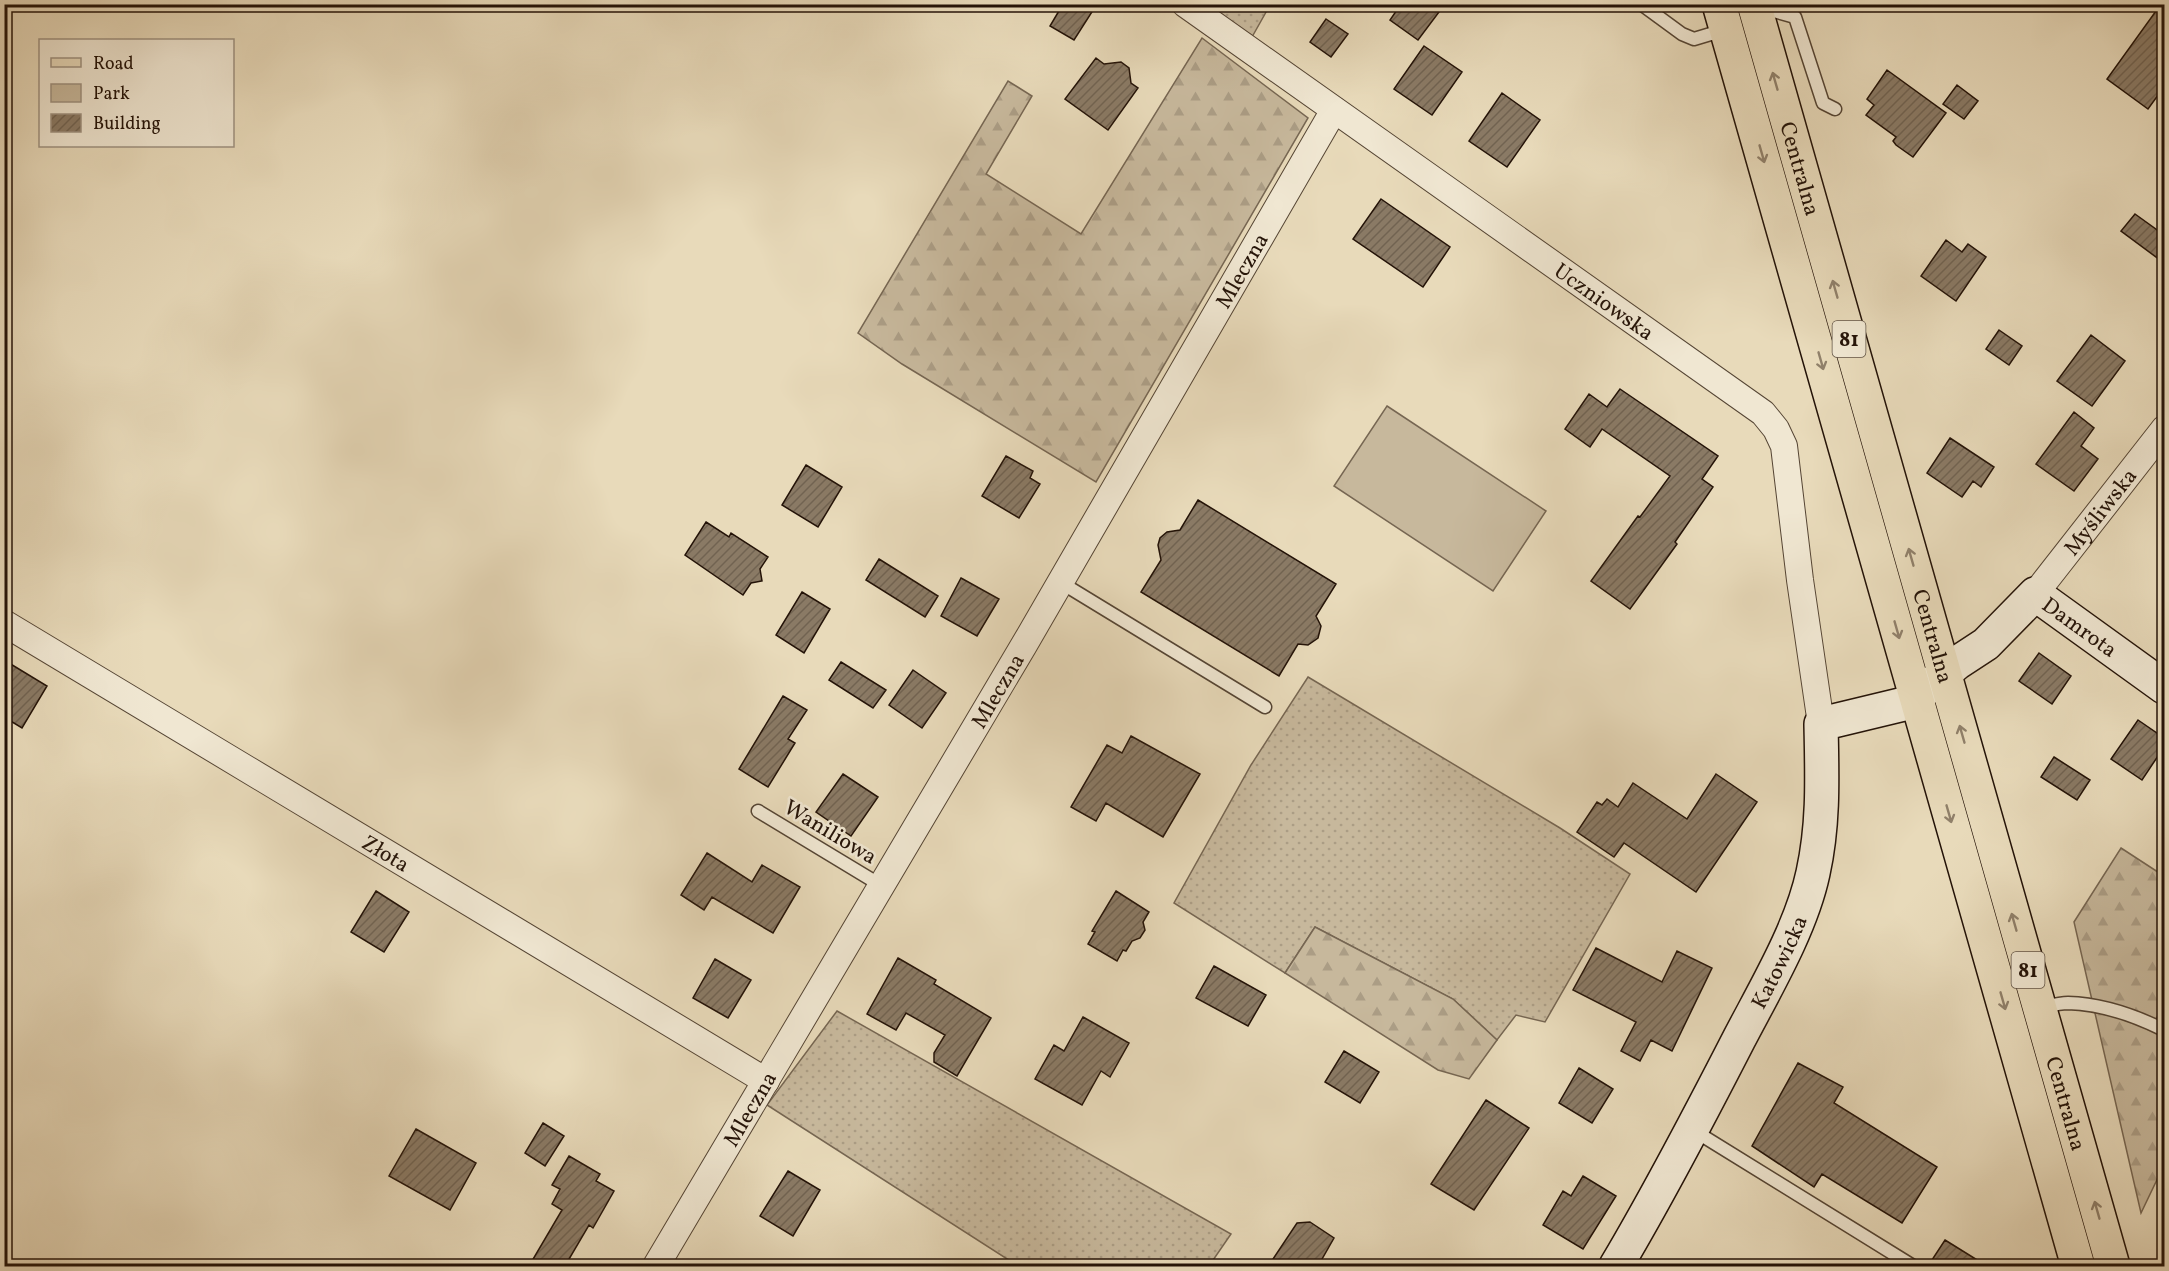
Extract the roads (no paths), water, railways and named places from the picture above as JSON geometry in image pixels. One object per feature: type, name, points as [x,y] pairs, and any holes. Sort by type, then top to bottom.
[{"type":"main road","name":"Centralna","points":[[1766,9],[1945,674],[2113,1266]]},
{"type":"main road","name":"Centralna","points":[[1722,17],[2078,1266]]},
{"type":"street","name":"Uczniowska","points":[[1185,4],[1763,412],[1776,429],[1784,446],[1800,580],[1821,724]]},
{"type":"street","name":"Mleczna","points":[[656,1266],[882,886],[1334,110]]},
{"type":"street","name":"Myśliwska","points":[[2035,594],[2164,429]]},
{"type":"street","name":"Damrota","points":[[1916,697],[1986,644],[2035,594],[2164,687]]},
{"type":"street","name":"Złota","points":[[4,623],[766,1081]]},
{"type":"street","points":[[1821,724],[1904,704],[1916,697]]},
{"type":"street","name":"Katowicka","points":[[1616,1266],[1692,1129],[1770,979],[1798,919],[1812,876],[1820,835],[1823,797],[1821,724]]},
{"type":"lane","points":[[1641,4],[1682,34],[1694,39],[1722,17]]},
{"type":"lane","points":[[1766,9],[1795,17],[1823,103],[1835,109]]},
{"type":"lane","points":[[1060,582],[1265,707]]},
{"type":"lane","name":"Waniliowa","points":[[758,811],[882,886]]},
{"type":"lane","points":[[2039,1008],[2066,1003],[2104,1007],[2143,1019],[2164,1030]]},
{"type":"lane","points":[[1692,1129],[1913,1266]]}]
